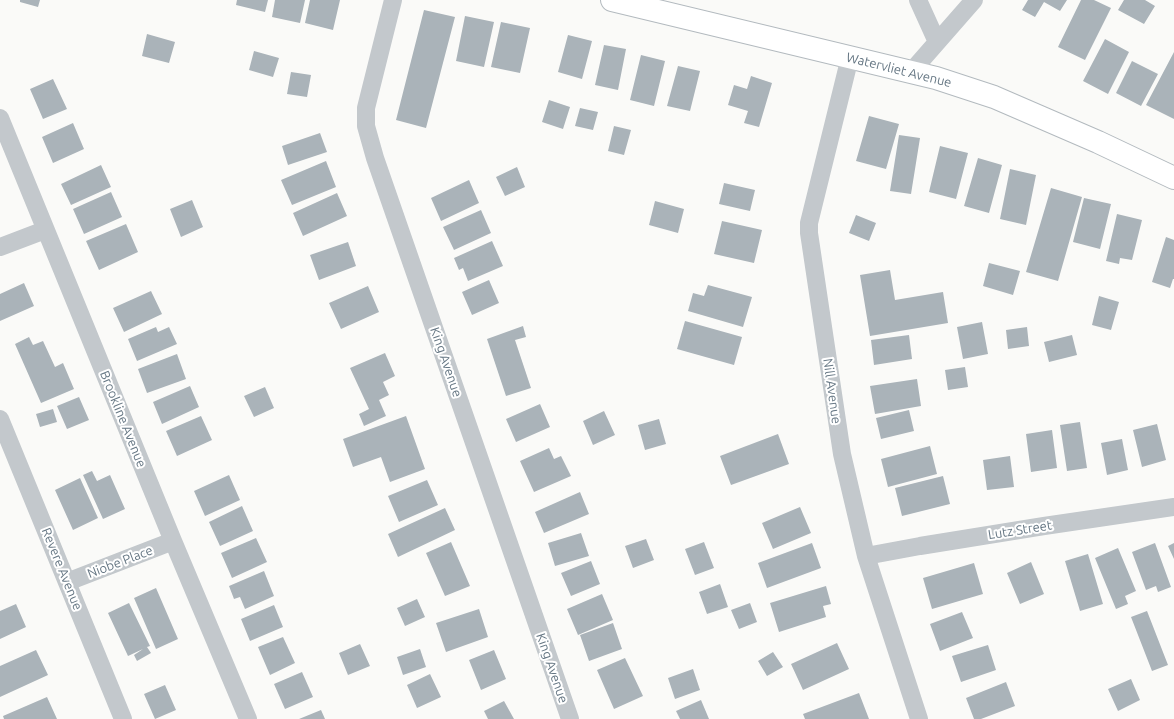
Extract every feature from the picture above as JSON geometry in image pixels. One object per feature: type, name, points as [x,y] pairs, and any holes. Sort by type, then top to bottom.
[{"type":"street","name":"King Avenue","points":[[392,0],[366,108],[366,126],[378,165],[570,719]]},
{"type":"street","name":"Watervliet Avenue","points":[[612,0],[936,78],[994,96],[1098,142],[1174,178]]},
{"type":"street","points":[[918,0],[937,42]]},
{"type":"street","points":[[911,72],[974,0]]},
{"type":"street","name":"Nill Avenue","points":[[850,58],[809,228],[842,454],[866,556],[919,719]]},
{"type":"street","name":"Brookline Avenue","points":[[0,118],[173,541],[248,719]]},
{"type":"street","points":[[0,248],[45,230]]},
{"type":"street","name":"Revere Avenue","points":[[0,419],[123,719]]},
{"type":"street","name":"Lutz Street","points":[[866,556],[1039,526],[1174,507]]},
{"type":"street","name":"Niobe Place","points":[[67,582],[173,541]]},
{"type":"building","points":[[20,0],[40,0],[38,7],[20,2]]},
{"type":"building","points":[[237,0],[268,0],[265,12],[236,5]]},
{"type":"building","points":[[275,0],[305,0],[300,23],[272,17]]},
{"type":"building","points":[[310,0],[340,0],[333,30],[305,23]]},
{"type":"building","points":[[1028,0],[1067,0],[1060,11],[1044,2],[1035,17],[1022,10]]},
{"type":"building","points":[[1081,0],[1094,0],[1111,8],[1085,60],[1058,47]]},
{"type":"building","points":[[1124,0],[1145,0],[1155,6],[1144,24],[1118,10]]},
{"type":"building","points":[[424,10],[455,17],[426,128],[396,120]]},
{"type":"building","points":[[465,16],[494,22],[484,67],[456,61]]},
{"type":"building","points":[[501,22],[530,28],[520,73],[491,67]]},
{"type":"building","points":[[147,34],[175,42],[169,63],[142,56]]},
{"type":"building","points":[[568,35],[592,41],[582,79],[558,72]]},
{"type":"building","points":[[1105,39],[1129,52],[1108,94],[1083,81]]},
{"type":"building","points":[[604,45],[626,49],[618,90],[595,85]]},
{"type":"building","points":[[254,51],[279,58],[273,77],[249,70]]},
{"type":"building","points":[[1174,52],[1174,119],[1146,105]]},
{"type":"building","points":[[641,55],[665,61],[654,106],[630,100]]},
{"type":"building","points":[[1132,61],[1158,74],[1141,106],[1116,93]]},
{"type":"building","points":[[678,66],[700,71],[690,111],[667,106]]},
{"type":"building","points":[[291,72],[311,75],[307,97],[287,94]]},
{"type":"building","points":[[751,76],[772,83],[759,127],[744,123],[748,111],[728,105],[734,85],[747,89]]},
{"type":"building","points":[[53,79],[67,109],[43,119],[30,89]]},
{"type":"building","points":[[549,100],[570,107],[563,129],[542,122]]},
{"type":"building","points":[[580,108],[598,112],[593,130],[575,126]]},
{"type":"building","points":[[869,116],[899,124],[886,169],[856,161]]},
{"type":"building","points":[[73,123],[84,149],[53,163],[42,137]]},
{"type":"building","points":[[614,126],[631,130],[624,155],[608,151]]},
{"type":"building","points":[[320,133],[327,152],[288,165],[282,146]]},
{"type":"building","points":[[899,135],[920,138],[911,194],[890,191]]},
{"type":"building","points":[[940,146],[968,153],[956,199],[929,192]]},
{"type":"building","points":[[978,158],[1002,165],[989,213],[964,206]]},
{"type":"building","points":[[326,161],[336,187],[292,205],[281,180]]},
{"type":"building","points":[[101,165],[111,187],[71,205],[61,184]]},
{"type":"building","points":[[517,167],[525,187],[505,196],[496,177]]},
{"type":"building","points":[[1010,169],[1036,175],[1026,225],[1000,219]]},
{"type":"building","points":[[469,180],[479,203],[441,221],[431,198]]},
{"type":"building","points":[[724,183],[755,190],[750,211],[719,204]]},
{"type":"building","points":[[1051,188],[1082,197],[1058,281],[1026,272]]},
{"type":"building","points":[[111,192],[122,217],[84,234],[73,209]]},
{"type":"building","points":[[337,193],[347,216],[303,236],[293,213]]},
{"type":"building","points":[[1084,198],[1111,204],[1100,249],[1073,242]]},
{"type":"building","points":[[192,200],[203,227],[181,237],[170,209]]},
{"type":"building","points":[[655,201],[684,209],[678,233],[649,225]]},
{"type":"building","points":[[481,210],[491,233],[454,250],[443,227]]},
{"type":"building","points":[[1117,214],[1142,220],[1132,260],[1120,258],[1119,264],[1106,261]]},
{"type":"building","points":[[856,215],[876,223],[869,241],[849,233]]},
{"type":"building","points":[[722,221],[762,230],[754,263],[714,254]]},
{"type":"building","points":[[126,224],[138,252],[99,270],[86,241]]},
{"type":"building","points":[[1166,237],[1174,240],[1174,279],[1170,288],[1152,282]]},
{"type":"building","points":[[492,241],[503,266],[468,281],[463,268],[459,270],[454,258]]},
{"type":"building","points":[[348,242],[356,266],[319,280],[310,255]]},
{"type":"building","points":[[989,263],[1020,271],[1013,295],[983,286]]},
{"type":"building","points":[[890,270],[895,300],[943,292],[948,323],[870,336],[860,275]]},
{"type":"building","points":[[489,280],[499,303],[472,315],[462,292]]},
{"type":"building","points":[[24,283],[34,306],[0,321],[0,294]]},
{"type":"building","points":[[708,285],[752,297],[743,327],[688,311],[693,293],[704,296]]},
{"type":"building","points":[[368,286],[379,312],[341,329],[329,303]]},
{"type":"building","points":[[151,291],[162,314],[124,332],[113,308]]},
{"type":"building","points":[[1099,296],[1119,302],[1111,330],[1092,325]]},
{"type":"building","points":[[685,321],[742,337],[734,365],[677,349]]},
{"type":"building","points":[[982,322],[988,354],[963,359],[957,327]]},
{"type":"building","points":[[523,326],[526,337],[515,340],[531,388],[506,396],[487,339]]},
{"type":"building","points":[[156,327],[158,332],[169,327],[177,344],[137,361],[128,339]]},
{"type":"building","points":[[1027,327],[1029,346],[1008,349],[1006,330]]},
{"type":"building","points":[[909,335],[912,359],[874,365],[871,340]]},
{"type":"building","points":[[1072,335],[1077,355],[1049,362],[1044,342]]},
{"type":"building","points":[[29,337],[33,345],[43,341],[55,367],[63,363],[74,389],[41,403],[15,344]]},
{"type":"building","points":[[385,353],[395,376],[383,382],[389,395],[379,400],[386,416],[364,426],[359,414],[369,409],[350,368]]},
{"type":"building","points":[[177,354],[186,379],[147,393],[138,369]]},
{"type":"building","points":[[965,367],[968,387],[948,390],[945,370]]},
{"type":"building","points":[[917,379],[921,406],[875,414],[870,386]]},
{"type":"building","points":[[190,386],[199,407],[162,424],[153,402]]},
{"type":"building","points":[[265,387],[274,408],[254,417],[244,396]]},
{"type":"building","points":[[79,397],[89,420],[67,429],[57,406]]},
{"type":"building","points":[[540,404],[550,427],[516,442],[506,419]]},
{"type":"building","points":[[53,409],[57,422],[40,427],[36,414]]},
{"type":"building","points":[[909,410],[914,431],[881,439],[876,418]]},
{"type":"building","points":[[604,411],[615,435],[593,445],[583,421]]},
{"type":"building","points":[[201,416],[212,440],[177,456],[166,431]]},
{"type":"building","points":[[406,416],[425,469],[390,482],[381,457],[353,467],[343,439]]},
{"type":"building","points":[[659,419],[666,444],[645,450],[638,425]]},
{"type":"building","points":[[1080,422],[1087,468],[1067,471],[1060,425]]},
{"type":"building","points":[[1157,424],[1166,460],[1142,467],[1133,430]]},
{"type":"building","points":[[1052,430],[1057,468],[1031,472],[1026,434]]},
{"type":"building","points":[[778,434],[789,464],[731,485],[720,456]]},
{"type":"building","points":[[1122,439],[1128,470],[1107,475],[1101,443]]},
{"type":"building","points":[[930,446],[937,474],[888,487],[881,459]]},
{"type":"building","points":[[549,448],[554,459],[561,456],[571,476],[534,492],[520,461]]},
{"type":"building","points":[[1010,456],[1014,487],[987,490],[983,460]]},
{"type":"building","points":[[92,471],[97,481],[110,475],[125,509],[103,519],[83,475]]},
{"type":"building","points":[[229,475],[240,500],[205,516],[194,491]]},
{"type":"building","points":[[943,476],[950,504],[902,516],[895,488]]},
{"type":"building","points":[[80,478],[98,518],[73,530],[55,490]]},
{"type":"building","points":[[427,480],[438,505],[399,522],[388,496]]},
{"type":"building","points":[[580,492],[589,514],[544,533],[535,512]]},
{"type":"building","points":[[242,506],[253,531],[220,546],[209,522]]},
{"type":"building","points":[[800,507],[811,533],[773,549],[762,523]]},
{"type":"building","points":[[445,508],[455,530],[398,557],[388,534]]},
{"type":"building","points":[[581,533],[589,556],[555,566],[548,543]]},
{"type":"building","points":[[256,538],[267,562],[232,578],[221,553]]},
{"type":"building","points":[[646,539],[654,560],[633,568],[625,546]]},
{"type":"building","points":[[451,542],[470,586],[445,596],[426,553]]},
{"type":"building","points":[[704,542],[714,568],[695,575],[685,549]]},
{"type":"building","points":[[812,543],[821,568],[767,588],[758,563]]},
{"type":"building","points":[[1155,543],[1171,587],[1158,592],[1156,586],[1146,590],[1132,552]]},
{"type":"building","points":[[1174,543],[1174,559],[1168,546]]},
{"type":"building","points":[[1118,548],[1136,591],[1125,596],[1128,604],[1116,609],[1095,558]]},
{"type":"building","points":[[1088,554],[1103,604],[1080,611],[1065,561]]},
{"type":"building","points":[[591,561],[600,584],[571,596],[561,573]]},
{"type":"building","points":[[1031,562],[1044,594],[1020,604],[1007,573]]},
{"type":"building","points":[[974,563],[983,594],[932,609],[923,578]]},
{"type":"building","points":[[264,571],[274,596],[245,609],[240,597],[234,599],[229,586]]},
{"type":"building","points":[[720,584],[728,607],[707,614],[699,592]]},
{"type":"building","points":[[826,586],[831,604],[823,606],[826,617],[779,632],[770,603]]},
{"type":"building","points":[[156,588],[178,639],[156,649],[134,598]]},
{"type":"building","points":[[602,594],[613,620],[578,635],[567,609]]},
{"type":"building","points":[[417,599],[425,617],[405,626],[397,608]]},
{"type":"building","points":[[129,603],[150,646],[147,647],[151,653],[137,661],[134,655],[143,649],[128,656],[108,613]]},
{"type":"building","points":[[750,603],[757,622],[739,629],[731,610]]},
{"type":"building","points":[[16,604],[26,627],[0,639],[0,611]]},
{"type":"building","points":[[274,605],[283,627],[250,641],[241,619]]},
{"type":"building","points":[[479,609],[488,637],[446,652],[436,623]]},
{"type":"building","points":[[1147,611],[1168,665],[1152,671],[1131,617]]},
{"type":"building","points":[[962,612],[973,638],[940,651],[930,624]]},
{"type":"building","points":[[613,623],[622,649],[589,661],[580,635]]},
{"type":"building","points":[[283,637],[295,663],[270,675],[258,647]]},
{"type":"building","points":[[837,643],[849,669],[803,690],[791,664]]},
{"type":"building","points":[[360,644],[370,666],[348,675],[339,653]]},
{"type":"building","points":[[988,645],[996,670],[961,682],[952,656]]},
{"type":"building","points":[[420,649],[426,667],[403,675],[397,657]]},
{"type":"building","points":[[36,650],[48,675],[0,697],[0,666]]},
{"type":"building","points":[[494,650],[506,679],[481,690],[469,660]]},
{"type":"building","points":[[773,652],[783,667],[767,676],[758,661]]},
{"type":"building","points":[[625,658],[643,696],[614,709],[597,670]]},
{"type":"building","points":[[693,669],[700,690],[675,699],[668,678]]},
{"type":"building","points":[[302,672],[313,697],[285,709],[274,684]]},
{"type":"building","points":[[430,674],[441,697],[417,708],[407,685]]},
{"type":"building","points":[[1131,679],[1140,700],[1118,711],[1108,689]]},
{"type":"building","points":[[1006,682],[1015,706],[981,719],[974,719],[966,698]]},
{"type":"building","points":[[165,685],[176,710],[155,719],[144,694]]},
{"type":"building","points":[[859,693],[869,719],[805,719],[803,714]]},
{"type":"building","points":[[47,697],[57,719],[4,719],[3,716]]},
{"type":"building","points":[[701,700],[709,719],[680,719],[676,711]]},
{"type":"building","points":[[504,701],[514,719],[488,719],[484,711]]},
{"type":"building","points":[[321,710],[325,719],[299,719]]}]
